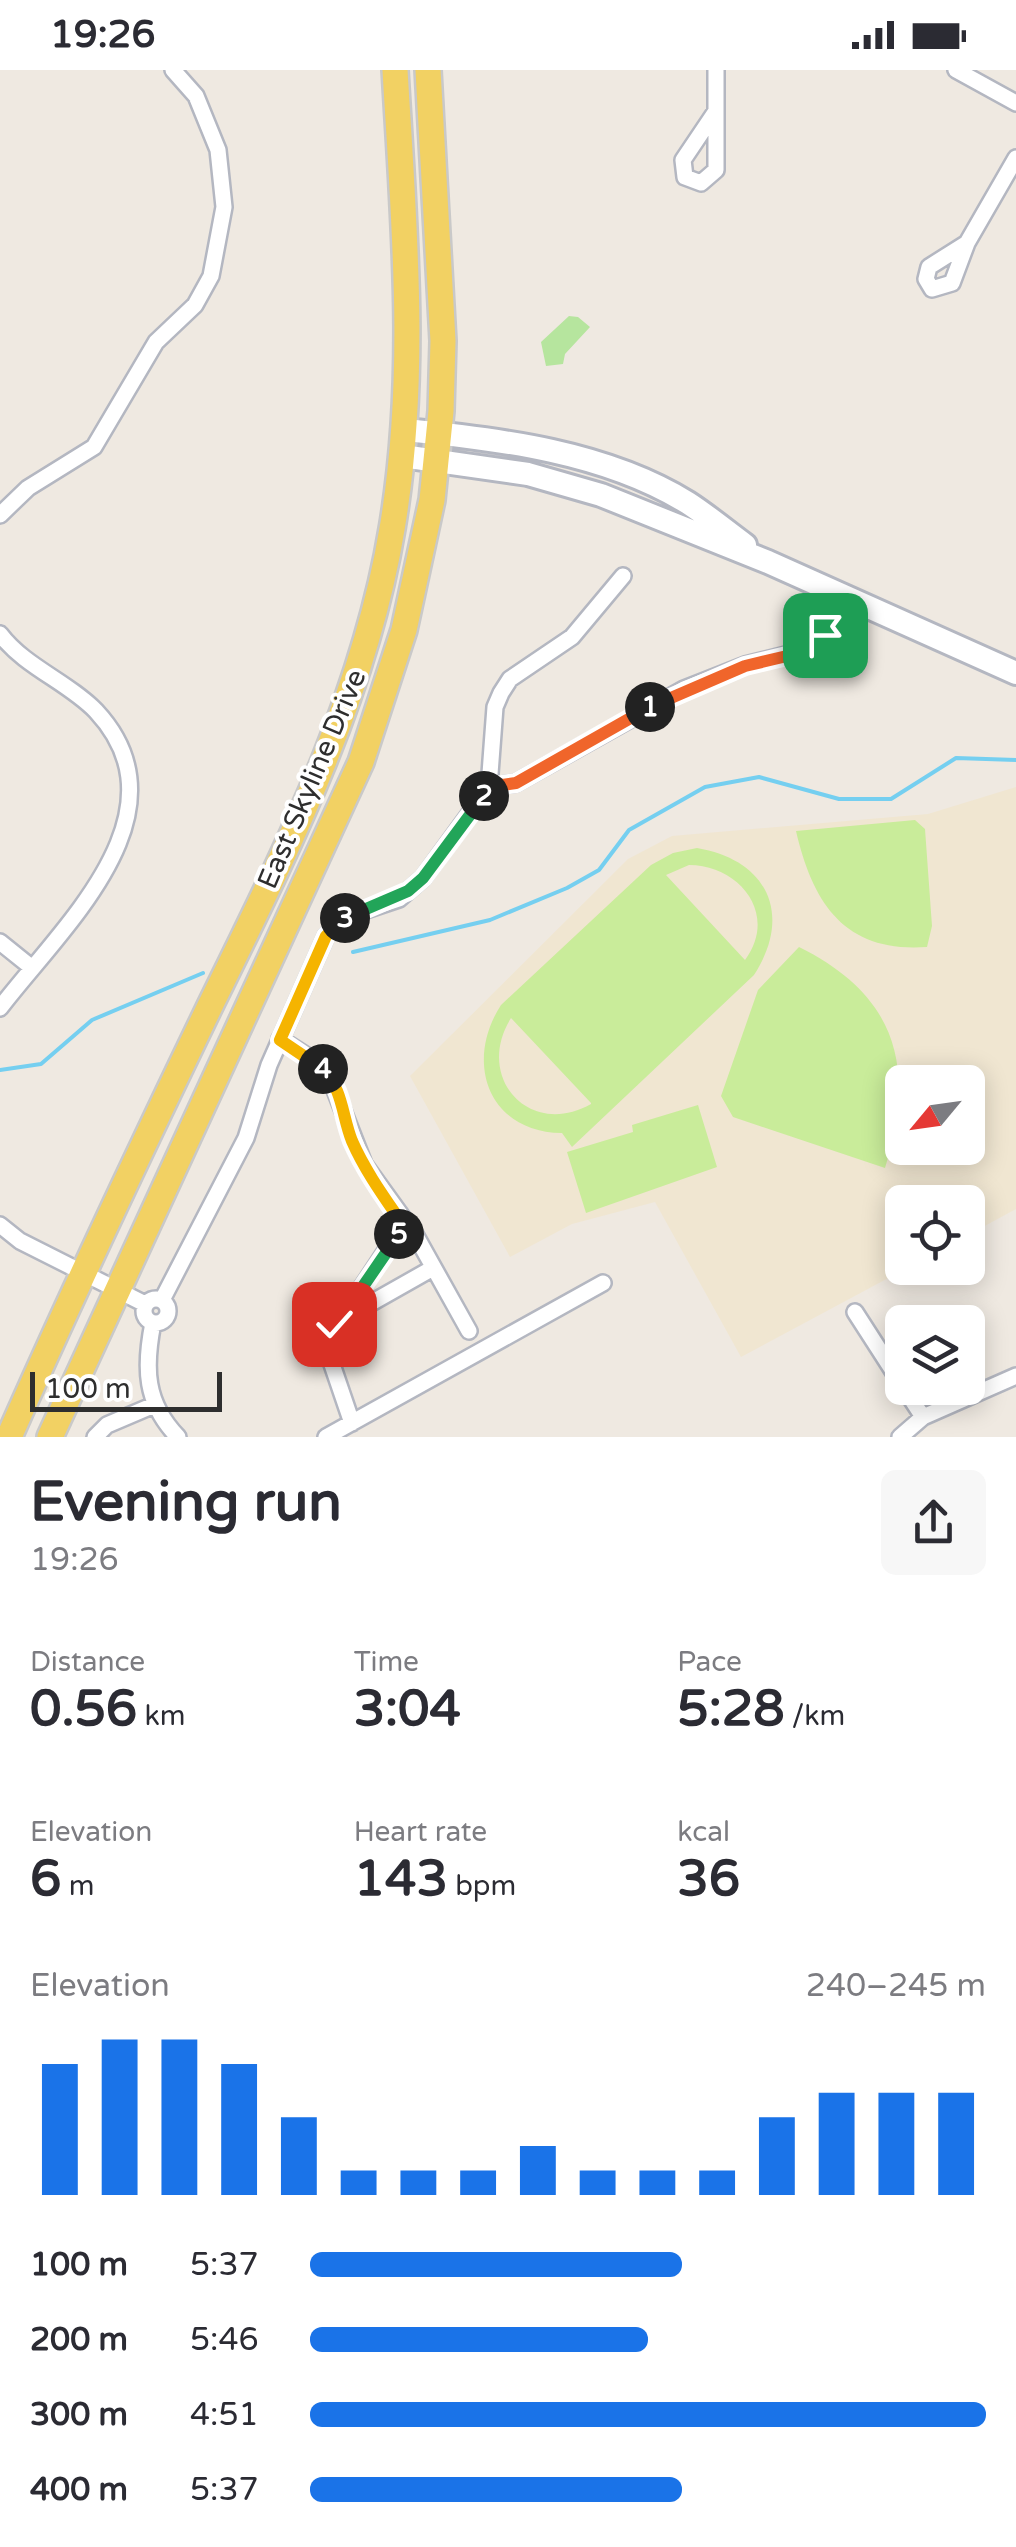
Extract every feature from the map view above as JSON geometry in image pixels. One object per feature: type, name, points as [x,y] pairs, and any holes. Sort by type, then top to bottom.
[{"type":"main road","name":"East Skyline Drive","points":[[9,1437],[81,1273],[324,765],[358,673],[377,600],[405,430],[409,340],[396,70]]},
{"type":"main road","name":"East Skyline Drive","points":[[50,1437],[360,762],[404,630],[440,433],[443,340],[428,70]]},
{"type":"main road","points":[[405,430],[538,448],[614,471],[686,502],[768,562]]},
{"type":"main road","points":[[402,456],[438,459],[572,486],[768,562],[1016,673]]},
{"type":"street","points":[[0,515],[28,488],[94,447],[156,342],[195,305],[210,276],[224,207],[218,150],[196,96],[173,70]]},
{"type":"street","points":[[716,70],[716,111]]},
{"type":"street","points":[[956,70],[1016,102]]},
{"type":"street","points":[[967,243],[1016,158]]},
{"type":"street","points":[[178,1437],[154,1404],[146,1377],[153,1323],[144,1316],[246,1138],[280,1040],[326,936],[348,916],[399,898],[423,878],[489,787],[501,693],[510,679],[572,638],[623,576]]},
{"type":"street","points":[[489,787],[516,783],[684,688],[787,656],[824,659],[843,640],[864,604]]},
{"type":"street","points":[[0,634],[93,708],[116,734],[129,763],[125,830],[112,864],[0,1008]]},
{"type":"street","points":[[787,656],[816,637],[843,640]]},
{"type":"street","points":[[0,942],[31,967]]},
{"type":"street","points":[[280,1040],[316,1062],[329,1075],[364,1164],[434,1268],[469,1331]]},
{"type":"street","points":[[0,1225],[20,1241],[81,1273],[117,1291],[153,1302]]},
{"type":"street","points":[[353,1313],[351,1304],[394,1236],[406,1229]]},
{"type":"street","points":[[352,1422],[323,1338],[334,1324],[434,1268]]},
{"type":"street","points":[[326,1437],[603,1282]]},
{"type":"street","points":[[855,1312],[885,1358]]},
{"type":"street","points":[[900,1437],[924,1417],[1016,1376]]},
{"type":"street","points":[[95,1437],[107,1425],[154,1404]]},
{"type":"street","points":[[916,1405],[924,1417]]},
{"type":"shaded area","points":[[1016,787],[1016,1209],[985,1226],[985,1185],[885,1185],[885,1280],[741,1357],[655,1202],[572,1224],[510,1257],[410,1076],[628,859],[672,836],[928,814]]},
{"type":"green space","points":[[569,316],[578,317],[590,327],[565,354],[563,364],[546,366],[541,342]]},
{"type":"green space","points":[[915,820],[925,829],[932,926],[927,947],[874,942],[837,919],[823,901],[812,881],[796,831]]},
{"type":"green space","points":[[697,848],[721,854],[757,878],[772,912],[766,953],[754,975],[572,1147],[562,1133],[537,1130],[516,1121],[500,1107],[485,1070],[490,1027],[501,1005],[651,865],[673,853]],"holes":[[[689,865],[724,873],[749,895],[758,926],[745,960],[666,875]],[[511,1018],[591,1103],[591,1104],[568,1113],[547,1114],[529,1108],[514,1096],[499,1061],[501,1040]]]},
{"type":"green space","points":[[799,947],[859,988],[878,1012],[891,1038],[898,1065],[885,1065],[885,1168],[733,1117],[721,1096],[758,990]]},
{"type":"green space","points":[[698,1105],[717,1167],[586,1213],[567,1152],[633,1132],[632,1125]]},
{"type":"waterway","points":[[353,952],[490,920],[567,888],[599,870],[629,830],[705,787],[759,777],[839,799],[891,799],[956,758],[1016,760]]},
{"type":"waterway","points":[[0,1070],[41,1064],[92,1020],[203,973]]},
{"type":"route","points":[[334,1324],[353,1313],[351,1304],[394,1236],[406,1229],[351,1138],[339,1092],[329,1075],[316,1062],[280,1040],[326,936],[348,916],[399,898],[423,878],[489,787],[516,783],[684,688],[787,656],[825,635]]}]
